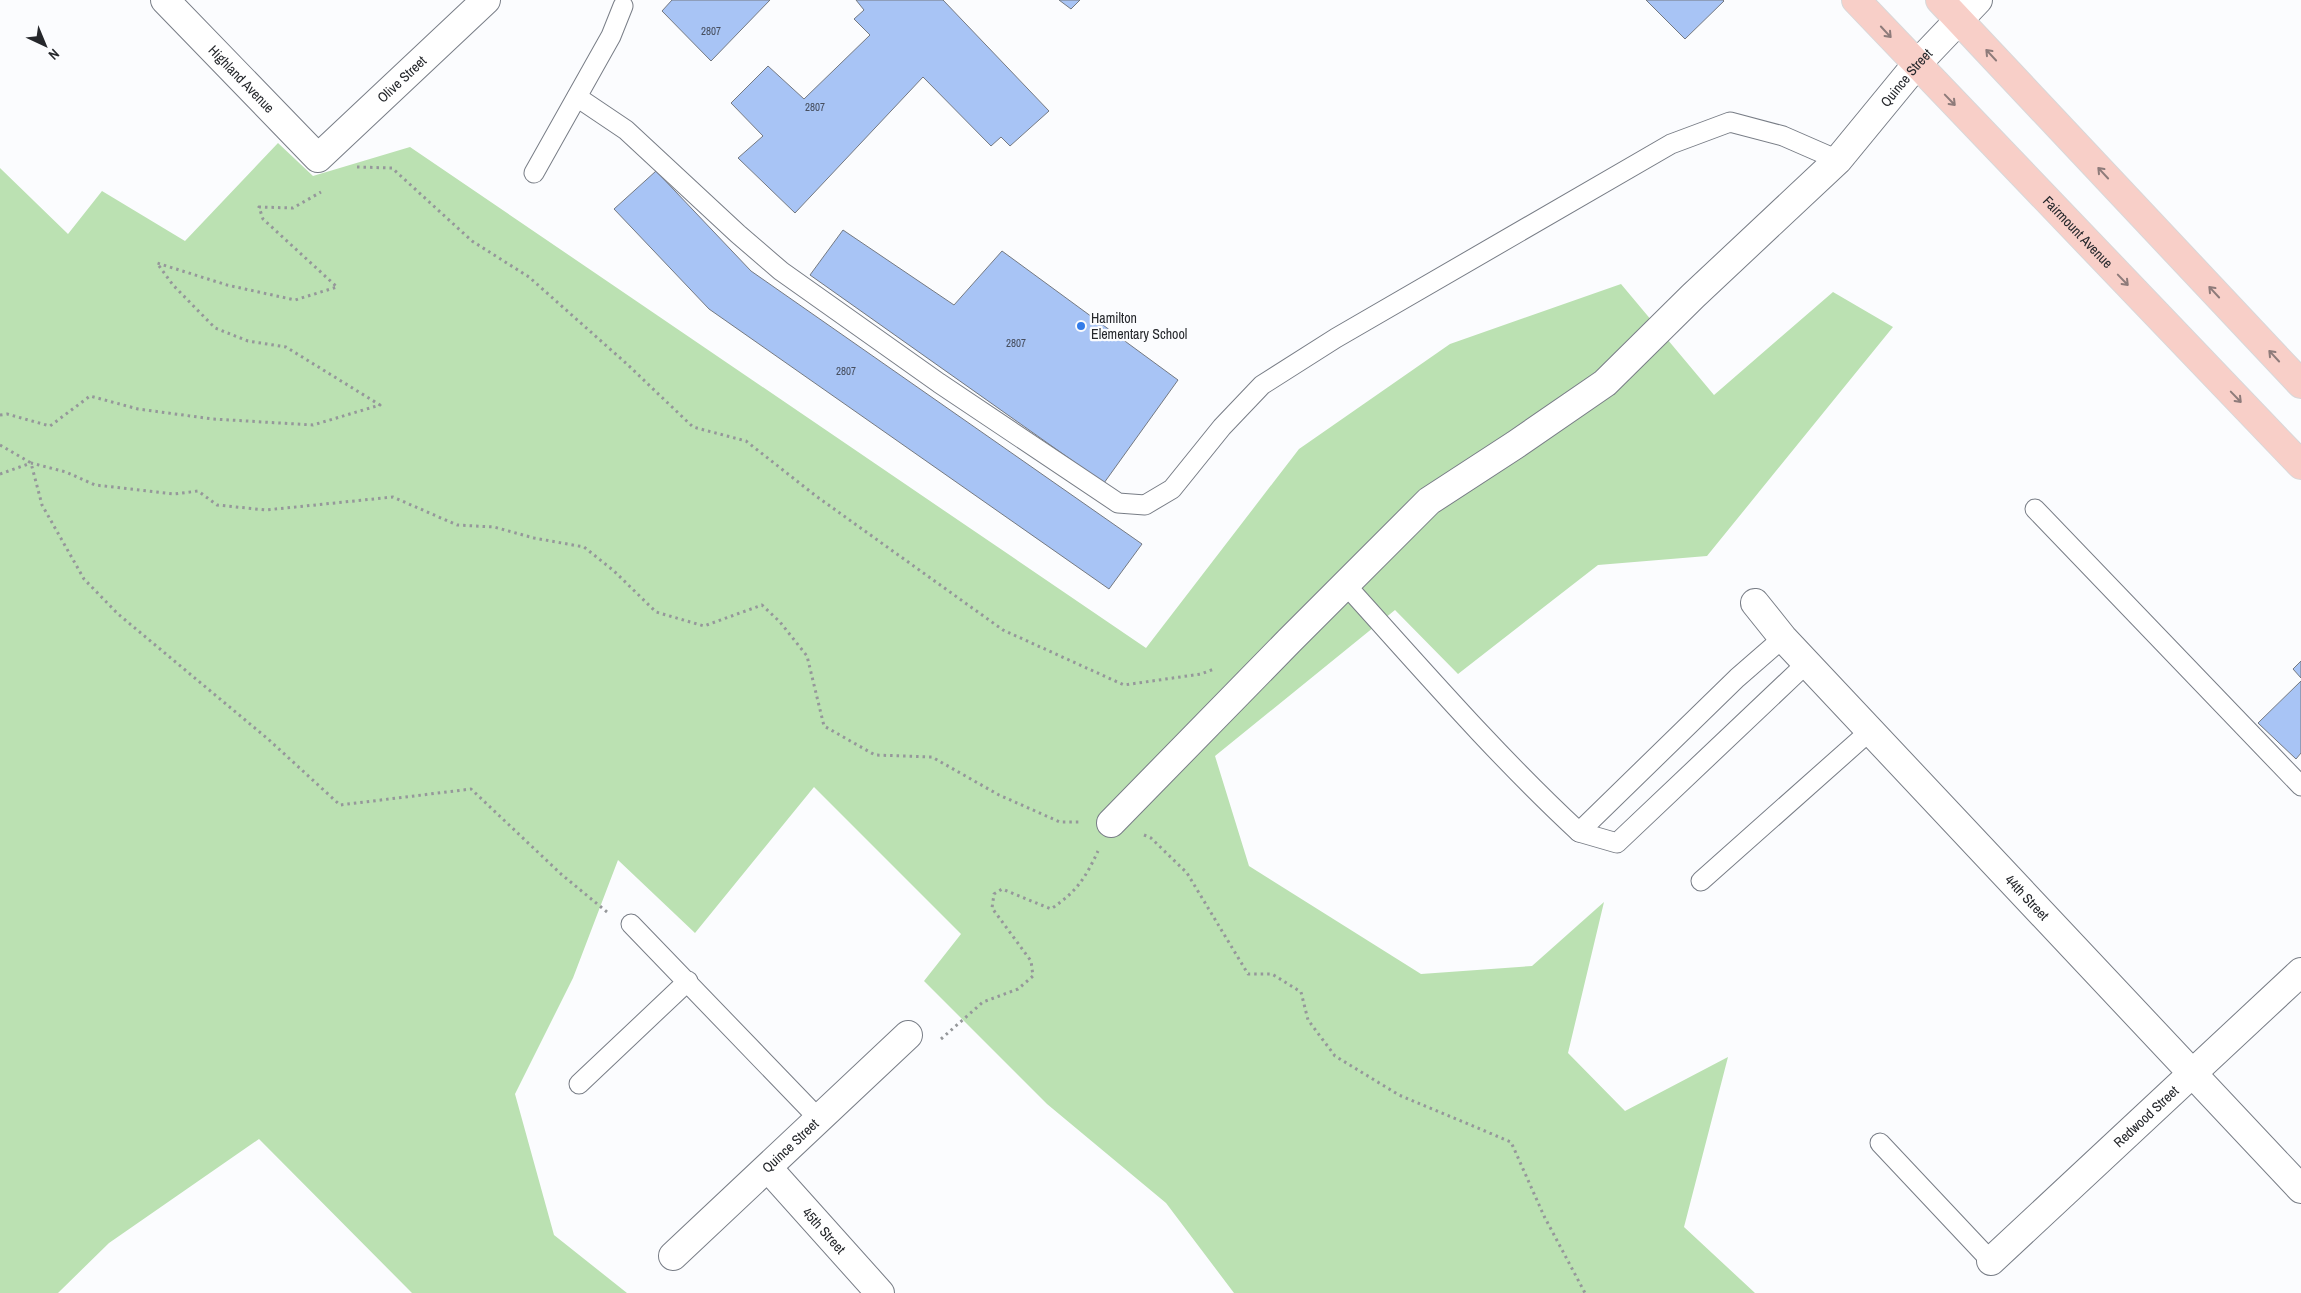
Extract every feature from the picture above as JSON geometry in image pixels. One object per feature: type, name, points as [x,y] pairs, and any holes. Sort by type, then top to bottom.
[{"type":"main road","name":"Fairmount Avenue","points":[[1856,0],[1916,65],[2301,464]]},
{"type":"main road","points":[[1940,0],[2301,384]]},
{"type":"street","name":"Highland Avenue","points":[[165,0],[318,158]]},
{"type":"street","name":"Olive Street","points":[[318,158],[486,0]]},
{"type":"street","name":"Quince Street","points":[[1111,823],[1429,501],[1605,383],[1693,296],[1838,160],[1916,65],[1978,0]]},
{"type":"street","name":"44th Street","points":[[1755,603],[1783,638],[2301,1189]]},
{"type":"street","name":"Redwood Street","points":[[1991,1262],[2301,972]]},
{"type":"street","name":"Quince Street","points":[[673,1256],[908,1035]]},
{"type":"street","name":"45th Street","points":[[768,1168],[880,1293]]},
{"type":"lane","points":[[534,173],[611,36],[623,2]]},
{"type":"lane","points":[[577,97],[626,130],[738,234],[811,293],[931,377],[1118,503],[1145,506],[1172,489],[1222,427],[1262,385],[1336,338],[1671,144],[1730,122],[1784,136],[1838,160]]},
{"type":"lane","points":[[2036,509],[2301,786]]},
{"type":"lane","points":[[1345,584],[1552,808],[1579,832],[1617,843],[1807,663]]},
{"type":"lane","points":[[1579,832],[1737,678],[1783,638]]},
{"type":"lane","points":[[1701,881],[1871,730]]},
{"type":"lane","points":[[631,924],[819,1119]]},
{"type":"lane","points":[[579,1084],[688,982]]},
{"type":"lane","points":[[1880,1143],[1991,1262]]},
{"type":"path","points":[[351,171],[359,166],[392,168],[472,241],[529,277],[628,365],[693,427],[746,441],[816,496],[1003,630],[1124,685],[1201,674],[1218,668]]},
{"type":"path","points":[[0,416],[7,414],[50,426],[90,396],[138,409],[213,419],[313,425],[380,405],[286,347],[248,341],[215,328],[173,285],[157,263],[228,285],[295,300],[337,287],[262,219],[259,207],[293,208],[328,188]]},
{"type":"path","points":[[0,445],[31,463],[66,472],[96,485],[174,494],[198,491],[216,505],[266,510],[393,497],[457,525],[494,527],[534,538],[584,546],[614,570],[656,612],[704,626],[762,604],[780,622],[807,656],[824,726],[875,755],[932,757],[999,795],[1060,822],[1111,823],[1151,838],[1187,873],[1248,974],[1272,974],[1301,992],[1308,1020],[1335,1056],[1399,1095],[1511,1142],[1544,1216],[1585,1293]]},
{"type":"path","points":[[0,474],[31,463]]},
{"type":"path","points":[[31,463],[42,506],[84,580],[118,614],[268,739],[340,805],[471,788],[561,874],[618,922],[631,924]]},
{"type":"path","points":[[935,1045],[983,1002],[1018,989],[1034,976],[1031,961],[992,908],[994,894],[1002,889],[1051,910],[1071,895],[1089,871],[1111,823]]},
{"type":"green space","points":[[278,143],[313,176],[410,147],[1146,648],[1299,449],[1450,344],[1621,284],[1714,395],[1833,292],[1893,327],[1707,556],[1598,565],[1458,674],[1395,610],[1215,756],[1249,866],[1421,974],[1532,966],[1604,902],[1568,1053],[1625,1111],[1728,1057],[1684,1227],[1755,1293],[1234,1293],[1166,1203],[1047,1104],[924,981],[961,934],[814,787],[695,933],[618,860],[573,978],[515,1094],[554,1235],[627,1293],[412,1293],[259,1139],[109,1243],[58,1293],[0,1293],[0,168],[68,234],[102,191],[185,241]]},
{"type":"building","points":[[672,0],[770,0],[711,61],[662,11]]},
{"type":"building","points":[[856,0],[943,0],[1049,111],[1010,146],[1001,137],[991,146],[923,77],[795,213],[738,158],[763,136],[731,103],[768,66],[804,99],[870,35],[854,19],[864,10]]},
{"type":"building","points":[[1059,0],[1080,0],[1071,9]]},
{"type":"building","points":[[1646,0],[1723,0],[1724,1],[1685,39]]},
{"type":"building","points":[[656,171],[751,271],[1142,544],[1109,589],[709,309],[614,209]]},
{"type":"building","points":[[843,230],[954,305],[1002,251],[1178,380],[1104,483],[810,275]]},
{"type":"building","points":[[2301,661],[2301,678],[2293,669]]},
{"type":"building","points":[[2301,681],[2301,753],[2296,759],[2258,723]]},
{"type":"place","name":"Hamilton Elementary School","points":[[1081,326]]}]
